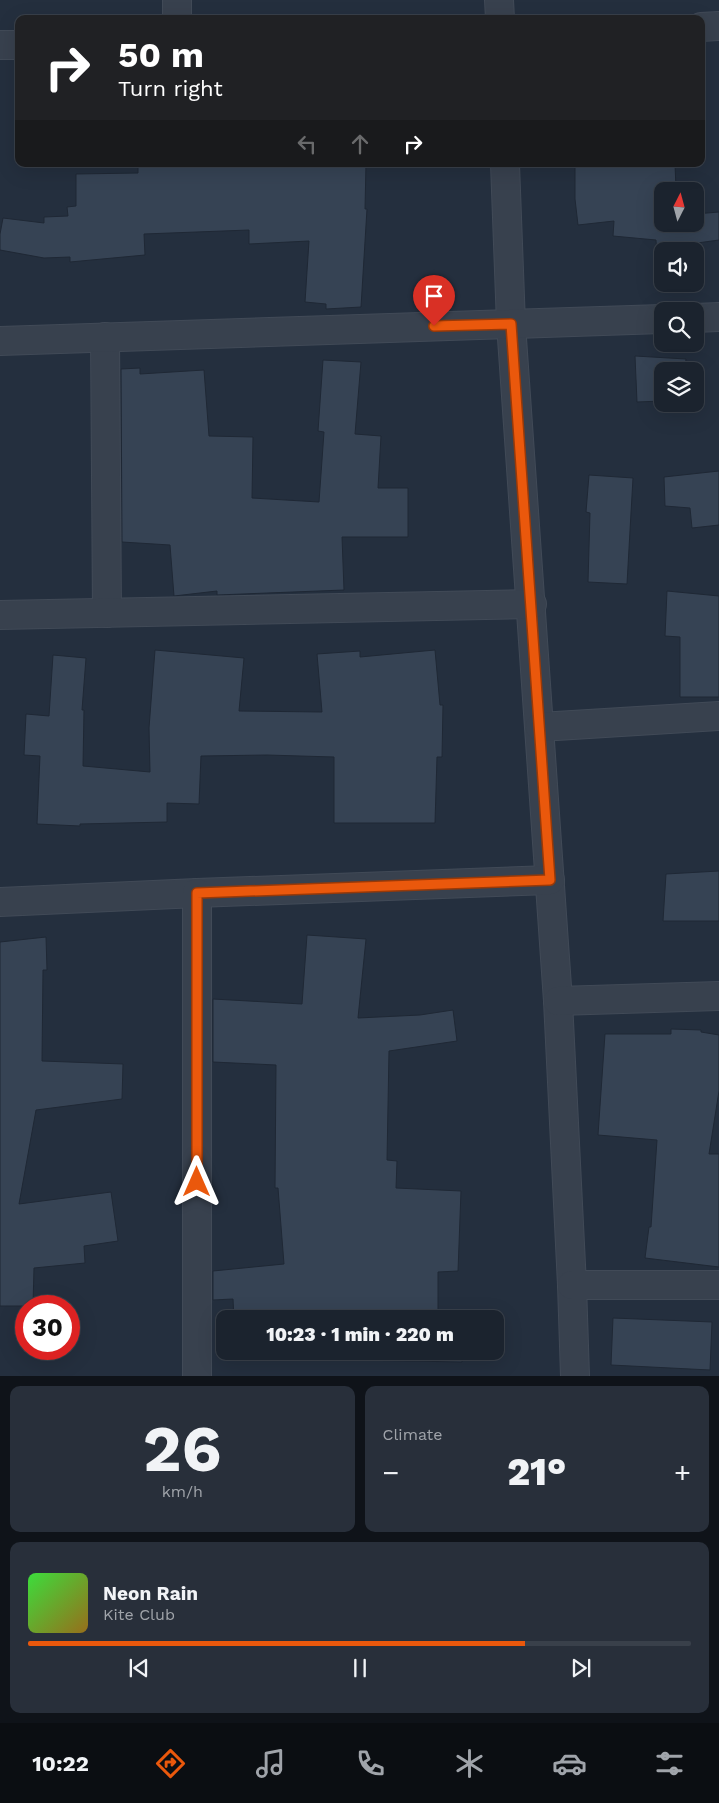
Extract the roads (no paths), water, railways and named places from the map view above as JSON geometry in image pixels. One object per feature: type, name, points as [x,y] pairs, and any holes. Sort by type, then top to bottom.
[{"type":"street","points":[[177,0],[177,15]]},
{"type":"street","points":[[499,0],[500,15]]},
{"type":"street","points":[[705,27],[719,26]]},
{"type":"street","points":[[0,45],[15,45]]},
{"type":"street","points":[[505,167],[511,324],[532,604],[558,1001],[575,1376]]},
{"type":"street","points":[[704,318],[719,317]]},
{"type":"street","points":[[0,342],[654,319]]},
{"type":"street","points":[[105,337],[107,612]]},
{"type":"street","points":[[0,616],[107,612],[532,604]]},
{"type":"street","points":[[540,727],[719,716]]},
{"type":"street","points":[[0,902],[550,880]]},
{"type":"street","points":[[197,893],[197,1376]]},
{"type":"street","points":[[558,1001],[719,996]]},
{"type":"street","points":[[572,1285],[719,1285]]}]
